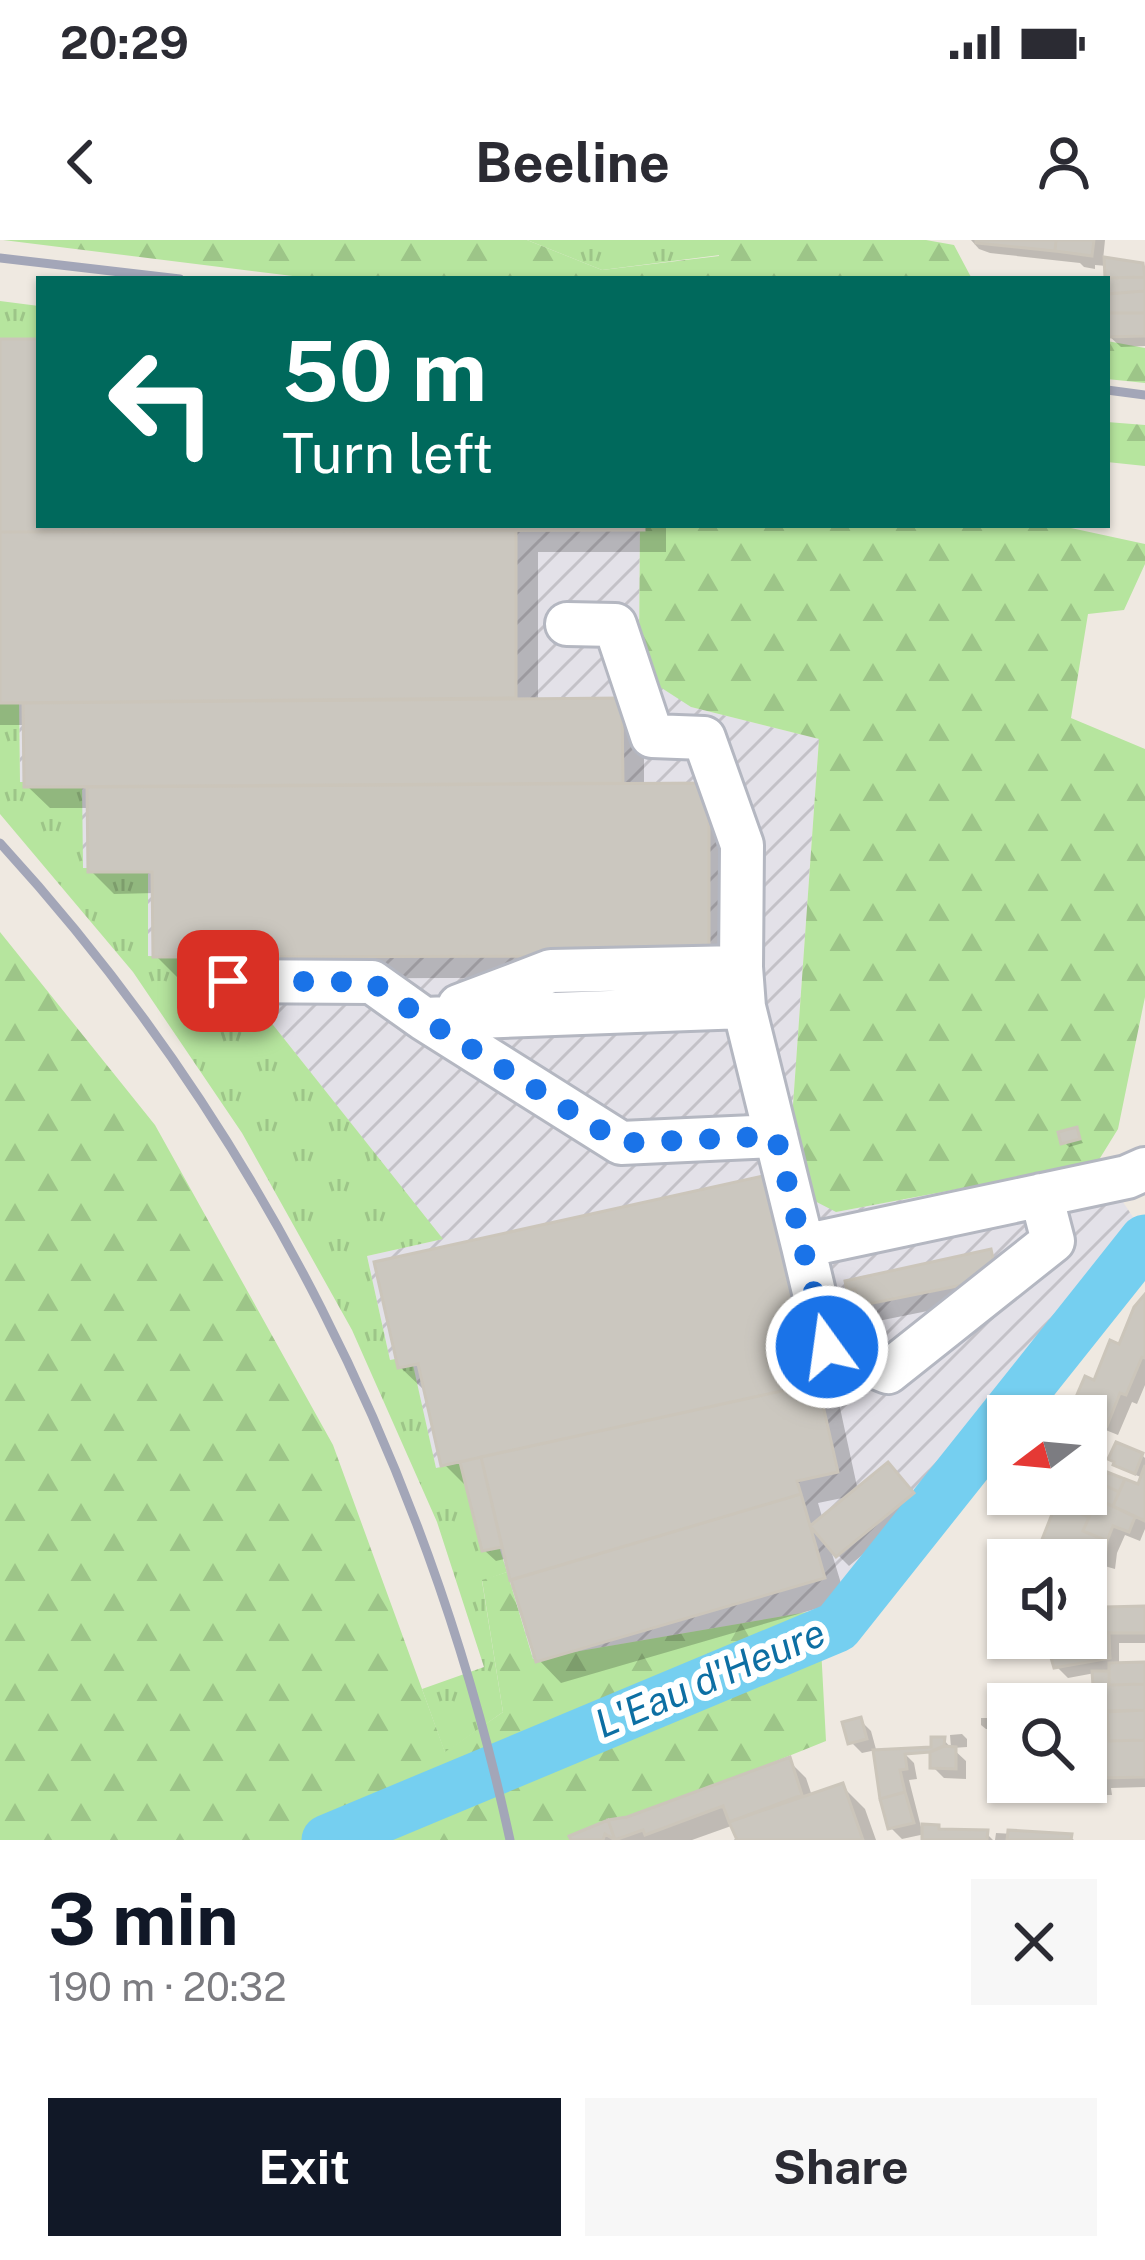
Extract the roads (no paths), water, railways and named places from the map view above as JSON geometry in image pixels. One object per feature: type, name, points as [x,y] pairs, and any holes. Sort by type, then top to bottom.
[{"type":"lane","points":[[567,623],[615,625],[652,736],[704,738],[742,845],[742,987],[827,1347],[888,1372],[1053,1241],[1042,1195]]},
{"type":"lane","points":[[228,981],[372,982],[621,1143],[776,1136]]},
{"type":"lane","points":[[424,1019],[742,987]]},
{"type":"lane","points":[[803,1246],[1127,1177],[1145,1169]]},
{"type":"waterway","name":"L'Eau d'Heure","points":[[327,1840],[837,1627],[1145,1240]]},
{"type":"railway","points":[[0,258],[154,276]]},
{"type":"railway","points":[[1110,390],[1145,395]]},
{"type":"railway","points":[[0,843],[92,951],[176,1065],[253,1184],[321,1308],[381,1436],[433,1568],[476,1703],[510,1840]]}]
